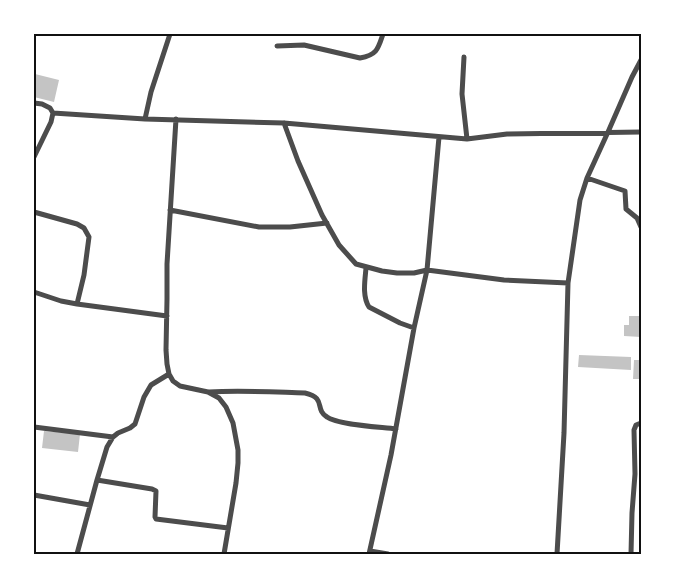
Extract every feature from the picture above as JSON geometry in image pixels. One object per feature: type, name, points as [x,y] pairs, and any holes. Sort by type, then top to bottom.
[{"type":"street","points":[[145,119],[151,92],[170,34]]},
{"type":"street","points":[[277,46],[304,45],[360,58],[375,52],[379,47],[383,34]]},
{"type":"street","points":[[464,57],[462,94],[467,139]]},
{"type":"street","points":[[557,554],[564,433],[568,283],[580,200],[587,178],[641,60]]},
{"type":"street","points":[[34,103],[50,108],[53,113],[51,122],[34,157]]},
{"type":"street","points":[[53,113],[145,119],[284,123],[467,139],[507,134],[641,132]]},
{"type":"street","points":[[176,119],[167,264],[166,350],[169,374],[173,381],[180,386],[208,392],[219,398],[226,407],[233,423],[238,450],[238,463],[224,554]]},
{"type":"street","points":[[284,123],[298,161],[326,223],[339,245],[356,264],[382,272],[414,273],[427,270],[504,280],[568,283]]},
{"type":"street","points":[[388,554],[369,553],[396,429],[414,328],[427,270],[439,137]]},
{"type":"street","points":[[587,178],[625,191],[626,209],[637,218],[641,226]]},
{"type":"street","points":[[170,210],[259,227],[290,227],[326,223]]},
{"type":"street","points":[[34,212],[78,224],[87,232],[89,237],[86,260],[77,304]]},
{"type":"street","points":[[366,268],[365,295],[369,307],[414,328]]},
{"type":"street","points":[[34,292],[77,304],[167,316]]},
{"type":"street","points":[[77,554],[96,480],[107,447],[113,437],[134,424],[147,390],[151,385],[169,374]]},
{"type":"street","points":[[208,392],[256,390],[305,393],[317,398],[325,416],[331,419],[396,429]]},
{"type":"street","points":[[632,554],[632,513],[635,474],[634,430],[636,425],[641,423]]},
{"type":"street","points":[[34,427],[113,437]]},
{"type":"street","points":[[96,480],[156,491],[156,519],[228,528]]},
{"type":"street","points":[[34,495],[90,505]]},
{"type":"building","points":[[35,74],[59,80],[54,102],[34,97]]},
{"type":"building","points":[[629,316],[641,316],[641,337],[624,336],[624,325],[629,325]]},
{"type":"building","points":[[579,355],[631,357],[631,370],[578,367]]},
{"type":"building","points":[[634,360],[641,360],[641,379],[633,379]]},
{"type":"building","points":[[44,431],[80,434],[78,452],[42,448]]}]
